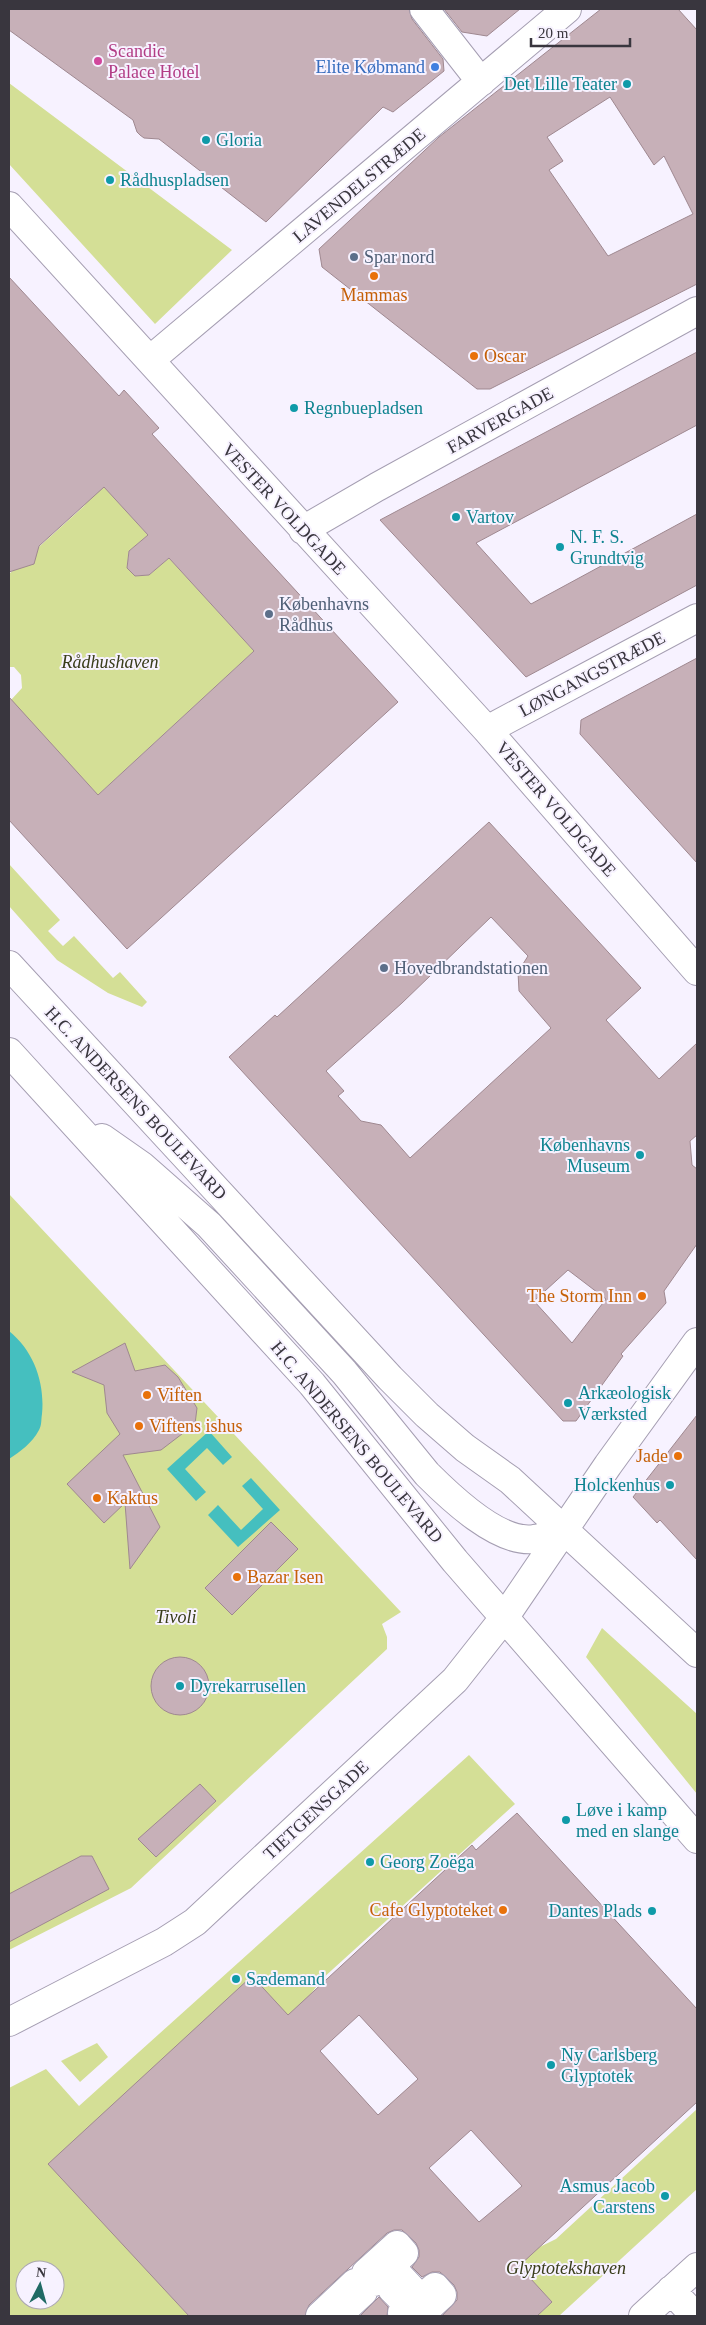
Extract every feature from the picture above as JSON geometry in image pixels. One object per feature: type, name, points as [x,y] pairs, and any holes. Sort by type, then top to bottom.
[{"type":"street","points":[[424,9],[481,82]]},
{"type":"street","name":"LAVENDELSTRÆDE","points":[[150,360],[567,9]]},
{"type":"street","name":"VESTER VOLDGADE","points":[[9,206],[487,730],[697,971]]},
{"type":"street","name":"FARVERGADE","points":[[303,530],[697,311]]},
{"type":"street","name":"LØNGANGSTRÆDE","points":[[487,730],[697,618]]},
{"type":"street","name":"H.C. ANDERSENS BOULEVARD","points":[[9,965],[390,1378],[427,1415],[465,1448],[510,1480],[697,1653]]},
{"type":"street","name":"H.C. ANDERSENS BOULEVARD","points":[[9,1052],[312,1384],[504,1618],[697,1839]]},
{"type":"street","points":[[60,1109],[142,1166],[208,1225],[344,1372],[426,1474],[442,1489],[482,1521],[506,1534],[519,1538],[534,1539],[563,1529]]},
{"type":"street","name":"TIETGENSGADE","points":[[9,2022],[164,1942],[195,1922],[455,1680],[504,1618],[563,1529],[697,1342]]},
{"type":"street","points":[[405,2316],[402,2313],[414,2302],[404,2292],[399,2296],[392,2289],[398,2284],[386,2271],[374,2282],[366,2273],[397,2245],[404,2253],[390,2266],[421,2299],[435,2287],[442,2295],[419,2316]]},
{"type":"street","points":[[643,2316],[697,2266]]},
{"type":"street","points":[[320,2316],[355,2283],[363,2292],[337,2316]]},
{"type":"street","points":[[671,2290],[695,2316]]},
{"type":"green space","points":[[9,83],[232,250],[155,324],[9,164]]},
{"type":"green space","name":"Rådhushaven","points":[[100,482],[148,535],[129,551],[127,568],[135,576],[149,575],[169,558],[254,651],[98,795],[11,700],[22,688],[21,675],[14,667],[9,667],[9,574],[84,506]]},
{"type":"green space","points":[[9,864],[60,920],[48,931],[63,946],[74,936],[113,978],[120,972],[147,1002],[142,1007],[108,993],[57,960],[9,906]]},
{"type":"green space","name":"Tivoli","points":[[9,1194],[401,1612],[382,1624],[387,1637],[387,1649],[131,1888],[9,1950]]},
{"type":"green space","points":[[602,1628],[697,1714],[697,1794],[586,1657]]},
{"type":"green space","points":[[469,1755],[515,1804],[322,1979],[305,2002],[307,2006],[49,2164],[189,2316],[9,2316],[9,2088],[46,2069],[79,2106]]},
{"type":"green space","points":[[97,2043],[108,2057],[80,2082],[61,2061]]},
{"type":"green space","name":"Glyptotekshaven","points":[[697,2109],[697,2189],[559,2316],[537,2316],[552,2302],[513,2260],[556,2239]]},
{"type":"water","points":[[9,1331],[25,1348],[36,1368],[42,1391],[42,1402],[39,1430],[30,1443],[9,1459]]},
{"type":"water","points":[[209,1431],[232,1457],[223,1465],[207,1448],[185,1469],[206,1492],[196,1501],[167,1469]]},
{"type":"water","points":[[251,1478],[280,1510],[238,1547],[208,1515],[218,1505],[241,1530],[263,1509],[242,1486]]},
{"type":"building","points":[[9,9],[409,9],[412,19],[443,59],[444,71],[393,112],[383,107],[266,222],[159,139],[144,138],[137,132],[133,120],[9,30]]},
{"type":"building","points":[[444,9],[520,9],[487,36],[462,32]]},
{"type":"building","points":[[601,9],[678,9],[697,30],[697,284],[490,389],[477,389],[322,267],[319,249],[439,137]],"holes":[[[610,97],[654,165],[664,156],[693,214],[608,256],[549,170],[563,161],[547,137]]]},
{"type":"building","name":"Københavns Rådhus","points":[[9,277],[119,396],[124,390],[159,428],[152,434],[398,702],[127,949],[9,820],[9,697],[98,795],[254,651],[169,558],[149,575],[135,576],[127,568],[129,551],[148,535],[104,487],[39,546],[34,564],[9,572]]},
{"type":"building","name":"Vartov","points":[[697,352],[697,425],[476,543],[531,604],[697,514],[697,585],[526,677],[380,520]]},
{"type":"building","points":[[697,658],[697,863],[580,734],[581,720]]},
{"type":"building","points":[[489,822],[641,988],[606,1020],[659,1079],[697,1043],[697,1135],[690,1141],[692,1165],[697,1169],[697,1244],[664,1291],[666,1303],[621,1354],[623,1356],[576,1421],[563,1421],[229,1057],[275,1015],[277,1017]],"holes":[[[491,917],[528,956],[518,972],[519,991],[551,1028],[410,1158],[381,1125],[361,1121],[338,1096],[344,1091],[326,1071],[402,1003]],[[568,1270],[606,1299],[572,1343],[534,1301]]]},
{"type":"building","points":[[125,1343],[135,1371],[165,1365],[178,1377],[197,1408],[195,1424],[161,1450],[123,1455],[160,1527],[130,1569],[125,1503],[104,1523],[67,1484],[120,1434],[107,1413],[104,1385],[72,1372]]},
{"type":"building","name":"Holckenhus","points":[[697,1415],[697,1560],[660,1520],[657,1523],[633,1497]]},
{"type":"building","points":[[271,1522],[298,1549],[232,1615],[205,1588]]},
{"type":"building","name":"Dyrekarrusellen","points":[[174,1657],[186,1657],[201,1665],[209,1680],[209,1692],[201,1707],[186,1715],[174,1715],[159,1707],[151,1692],[151,1680],[159,1665]]},
{"type":"building","points":[[200,1784],[216,1801],[156,1857],[138,1839]]},
{"type":"building","name":"Ny Carlsberg Glyptotek","points":[[517,1813],[697,2009],[697,2102],[519,2266],[552,2302],[537,2316],[442,2316],[457,2300],[457,2292],[454,2285],[440,2272],[432,2272],[422,2277],[412,2267],[419,2257],[416,2243],[402,2230],[394,2230],[387,2233],[309,2305],[305,2316],[189,2316],[48,2164],[252,1976],[288,2015],[472,1845],[476,1850]],"holes":[[[359,2015],[418,2079],[378,2115],[320,2051]],[[471,2130],[522,2186],[479,2222],[429,2168]]]},
{"type":"building","points":[[81,1856],[92,1856],[109,1889],[9,1942],[9,1894]]},
{"type":"building","points":[[379,2297],[388,2307],[387,2316],[360,2316]]},
{"type":"place","name":"Scandic Palace Hotel","points":[[98,61]]},
{"type":"place","name":"Elite Købmand","points":[[435,67]]},
{"type":"place","name":"Det Lille Teater","points":[[627,84]]},
{"type":"place","name":"Gloria","points":[[206,140]]},
{"type":"place","name":"Rådhuspladsen","points":[[110,180]]},
{"type":"place","name":"Spar nord","points":[[354,257]]},
{"type":"place","name":"Mammas","points":[[374,276]]},
{"type":"place","name":"Oscar","points":[[474,356]]},
{"type":"place","name":"Regnbuepladsen","points":[[294,408]]},
{"type":"place","name":"Vartov","points":[[456,517]]},
{"type":"place","name":"N. F. S. Grundtvig","points":[[560,547]]},
{"type":"place","name":"Københavns Rådhus","points":[[269,614]]},
{"type":"place","name":"Hovedbrandstationen","points":[[384,968]]},
{"type":"place","name":"Københavns Museum","points":[[640,1155]]},
{"type":"place","name":"The Storm Inn","points":[[642,1296]]},
{"type":"place","name":"Viften","points":[[147,1395]]},
{"type":"place","name":"Arkæologisk Værksted","points":[[568,1403]]},
{"type":"place","name":"Viftens ishus","points":[[139,1426]]},
{"type":"place","name":"Jade","points":[[678,1456]]},
{"type":"place","name":"Holckenhus","points":[[670,1485]]},
{"type":"place","name":"Kaktus","points":[[97,1498]]},
{"type":"place","name":"Bazar Isen","points":[[237,1577]]},
{"type":"place","name":"Dyrekarrusellen","points":[[180,1686]]},
{"type":"place","name":"Løve i kamp med en slange","points":[[566,1820]]},
{"type":"place","name":"Georg Zoëga","points":[[370,1862]]},
{"type":"place","name":"Cafe Glyptoteket","points":[[503,1910]]},
{"type":"place","name":"Dantes Plads","points":[[652,1911]]},
{"type":"place","name":"Sædemand","points":[[236,1979]]},
{"type":"place","name":"Ny Carlsberg Glyptotek","points":[[551,2065]]},
{"type":"place","name":"Asmus Jacob Carstens","points":[[665,2196]]}]
